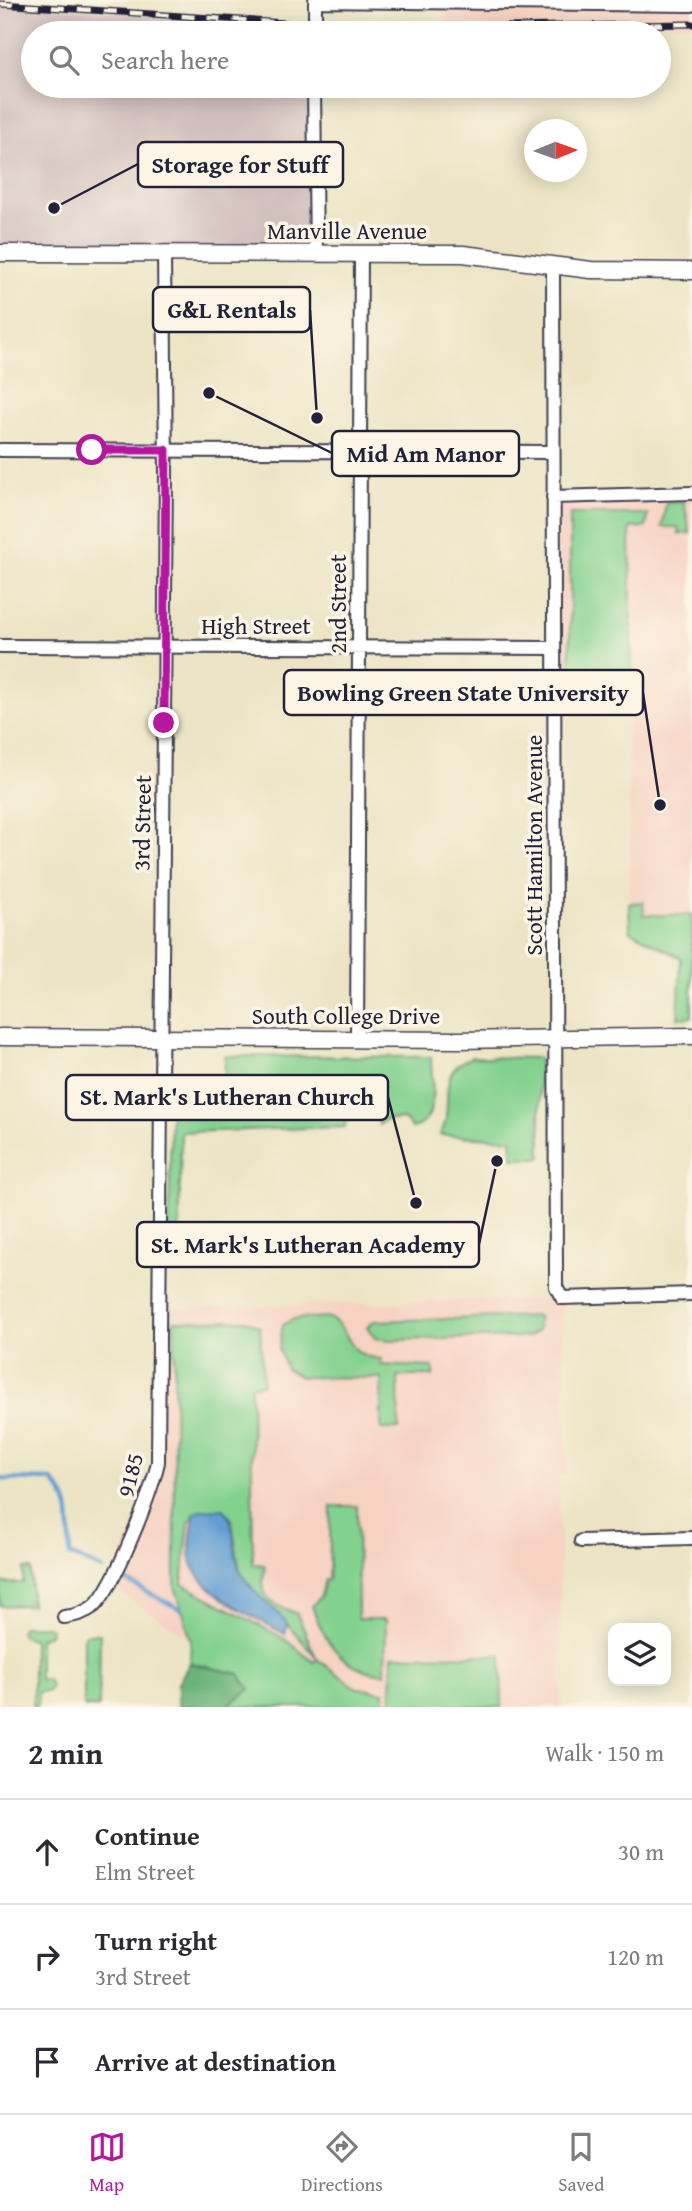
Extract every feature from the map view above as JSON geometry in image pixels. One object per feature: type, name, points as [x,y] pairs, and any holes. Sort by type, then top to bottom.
[{"type":"street","points":[[315,21],[315,1],[692,5]]},
{"type":"street","points":[[314,98],[316,254]]},
{"type":"street","name":"Manville Avenue","points":[[0,253],[463,254],[604,270],[692,271]]},
{"type":"street","name":"3rd Street","points":[[160,1309],[166,450],[164,253]]},
{"type":"street","name":"2nd Street","points":[[357,1039],[361,253]]},
{"type":"street","name":"Scott Hamilton Avenue","points":[[553,265],[556,1287],[562,1298],[692,1294]]},
{"type":"street","points":[[0,450],[553,452]]},
{"type":"street","points":[[554,497],[692,493]]},
{"type":"street","name":"High Street","points":[[0,646],[554,648]]},
{"type":"street","name":"South College Drive","points":[[0,1037],[555,1039],[692,1036]]},
{"type":"street","name":"9185","points":[[64,1618],[86,1612],[102,1596],[153,1484],[160,1428],[160,1309]]},
{"type":"street","points":[[581,1541],[692,1538]]},
{"type":"shaded area","points":[[446,0],[692,0],[692,24],[671,24],[671,21],[446,21]]},
{"type":"shaded area","points":[[0,4],[255,21],[21,21],[21,98],[314,98],[316,254],[0,253]]},
{"type":"shaded area","points":[[692,493],[692,930],[630,931],[628,705],[554,707],[553,497]]},
{"type":"shaded area","points":[[562,1298],[567,1474],[559,1475],[561,1707],[189,1707],[191,1640],[108,1584],[154,1484],[160,1309]]},
{"type":"green space","points":[[684,502],[690,533],[679,534],[678,527],[662,527],[666,503]]},
{"type":"green space","points":[[570,514],[648,514],[646,527],[630,528],[632,705],[570,706]]},
{"type":"green space","points":[[643,902],[644,915],[692,915],[692,1017],[678,1018],[681,958],[630,931],[629,903]]},
{"type":"green space","points":[[225,1056],[431,1057],[431,1109],[421,1124],[412,1128],[404,1119],[385,1120],[379,1125],[378,1115],[346,1116],[345,1127],[181,1132],[179,1248],[169,1246],[171,1097],[201,1111],[224,1111]]},
{"type":"green space","points":[[472,1057],[539,1058],[541,1158],[513,1158],[511,1139],[440,1135],[445,1124],[447,1091],[453,1071],[460,1063]]},
{"type":"green space","points":[[538,1316],[538,1330],[527,1337],[389,1340],[375,1338],[367,1327],[374,1321]]},
{"type":"green space","points":[[327,1317],[341,1327],[360,1353],[381,1359],[381,1365],[433,1367],[433,1376],[398,1376],[399,1429],[381,1429],[381,1378],[301,1377],[286,1369],[279,1349],[283,1325],[293,1319]]},
{"type":"green space","points":[[246,1320],[260,1327],[263,1384],[251,1385],[253,1564],[264,1565],[266,1594],[274,1603],[297,1614],[316,1657],[283,1619],[260,1598],[240,1571],[231,1517],[201,1510],[189,1522],[182,1584],[283,1638],[314,1662],[317,1658],[357,1688],[384,1692],[384,1702],[391,1705],[392,1656],[501,1655],[502,1707],[226,1707],[250,1689],[239,1674],[190,1663],[191,1640],[175,1586],[174,1321]]},
{"type":"green space","points":[[331,1506],[357,1506],[358,1619],[386,1619],[385,1674],[358,1667],[338,1653],[323,1632],[312,1606],[321,1596],[325,1580],[329,1580]]},
{"type":"green space","points":[[24,1569],[31,1569],[31,1605],[0,1606],[0,1583],[23,1583]]},
{"type":"green space","points":[[23,1626],[48,1626],[51,1629],[50,1634],[39,1639],[39,1679],[48,1680],[51,1687],[48,1692],[38,1692],[37,1707],[33,1707],[33,1639],[22,1636],[20,1631]]},
{"type":"green space","points":[[84,1634],[100,1634],[99,1707],[84,1707]]},
{"type":"green space","points":[[190,1663],[239,1674],[250,1689],[226,1707],[178,1707],[178,1683]]},
{"type":"water","points":[[224,1509],[231,1522],[239,1568],[249,1584],[287,1623],[285,1634],[219,1595],[198,1575],[192,1563],[190,1545],[194,1514],[201,1510]]},
{"type":"waterway","points":[[0,1479],[51,1480],[59,1488],[67,1505],[70,1555],[102,1569]]},
{"type":"waterway","points":[[122,1579],[180,1609]]},
{"type":"railway","points":[[0,4],[255,21]]},
{"type":"railway","points":[[671,24],[692,24]]},
{"type":"place","name":"Storage for Stuff","points":[[54,208]]},
{"type":"place","name":"Mid Am Manor","points":[[209,393]]},
{"type":"place","name":"G&L Rentals","points":[[317,418]]},
{"type":"place","name":"Bowling Green State University","points":[[660,805]]},
{"type":"place","name":"St. Mark's Lutheran Academy","points":[[497,1161]]},
{"type":"place","name":"St. Mark's Lutheran Church","points":[[416,1203]]},
{"type":"route","points":[[92,450],[166,450],[164,723]]}]
